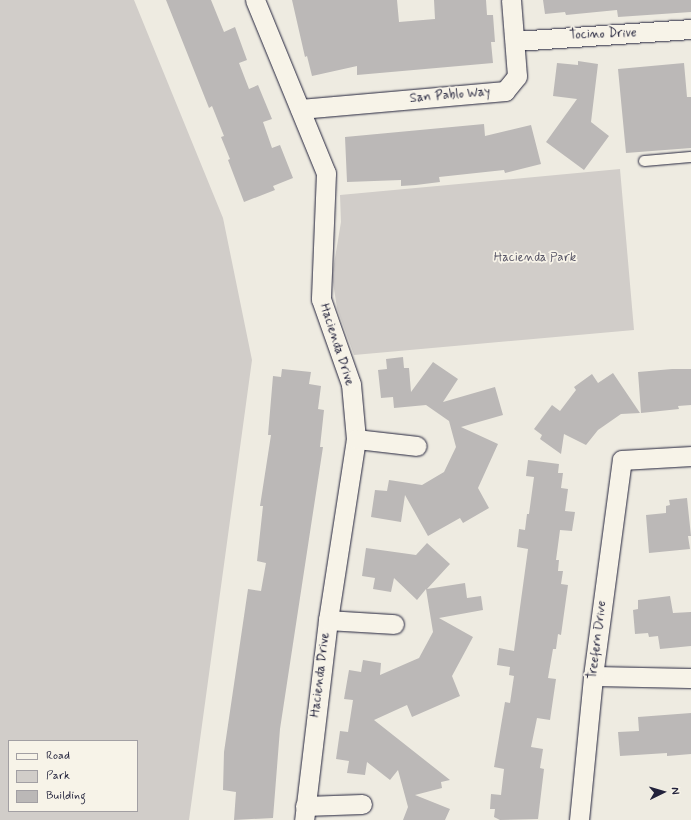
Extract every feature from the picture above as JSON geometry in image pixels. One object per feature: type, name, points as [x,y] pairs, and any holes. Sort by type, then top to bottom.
[{"type":"street","name":"Hacienda Drive","points":[[254,0],[326,173],[322,299],[351,384],[356,440],[328,620],[304,813]]},
{"type":"street","name":"San Pablo Way","points":[[300,109],[505,91],[517,76],[511,0]]},
{"type":"street","name":"Tocino Drive","points":[[515,41],[691,29]]},
{"type":"street","points":[[356,440],[416,446]]},
{"type":"street","name":"Treefern Drive","points":[[579,820],[593,676],[622,460],[691,456]]},
{"type":"street","points":[[328,620],[394,624]]},
{"type":"street","points":[[593,676],[691,678]]},
{"type":"street","points":[[304,813],[362,804]]},
{"type":"lane","points":[[644,161],[691,157]]},
{"type":"green space","points":[[0,0],[134,0],[223,218],[252,360],[189,820],[0,820]]},
{"type":"green space","name":"Hacienda Park","points":[[620,169],[634,330],[354,355],[337,308],[332,276],[341,222],[340,195]]},
{"type":"building","points":[[166,0],[211,0],[224,32],[235,27],[247,60],[239,63],[249,89],[258,85],[272,119],[263,122],[272,148],[280,145],[293,178],[273,186],[275,190],[244,202],[221,137],[224,136],[212,106],[209,108]]},
{"type":"building","points":[[292,0],[397,0],[399,22],[435,19],[434,0],[486,0],[487,15],[493,15],[495,42],[491,42],[493,63],[357,75],[357,66],[312,76],[307,56],[305,57]]},
{"type":"building","points":[[543,0],[691,0],[691,12],[618,17],[617,10],[566,15],[565,12],[545,14]]},
{"type":"building","points":[[578,61],[598,64],[591,122],[609,136],[584,170],[546,142],[577,99],[553,96],[557,63],[578,65]]},
{"type":"building","points":[[684,63],[687,97],[691,97],[691,148],[626,153],[618,69]]},
{"type":"building","points":[[484,124],[485,136],[531,125],[541,164],[505,173],[504,170],[439,177],[440,182],[416,185],[401,186],[401,180],[347,182],[345,137]]},
{"type":"building","points":[[403,357],[404,368],[409,368],[411,392],[433,362],[458,379],[443,402],[495,387],[503,415],[461,427],[498,444],[478,488],[489,508],[463,523],[460,518],[428,536],[405,495],[401,522],[371,517],[375,490],[387,491],[389,480],[422,485],[444,472],[456,447],[449,421],[426,405],[394,408],[393,397],[381,398],[378,370],[387,369],[386,359]]},
{"type":"building","points":[[282,369],[311,372],[309,384],[321,386],[318,409],[324,410],[320,447],[323,447],[280,729],[273,818],[234,820],[236,792],[223,790],[224,752],[248,589],[261,591],[266,563],[257,561],[263,506],[260,506],[271,435],[268,435],[273,376],[281,377]]},
{"type":"building","points":[[691,369],[691,405],[678,406],[679,409],[641,413],[638,372]]},
{"type":"building","points":[[613,373],[640,413],[621,414],[598,430],[586,445],[564,434],[561,454],[540,439],[542,435],[534,429],[552,405],[560,411],[576,390],[574,387],[592,374],[598,383]]},
{"type":"building","points":[[528,460],[559,464],[558,473],[563,473],[561,488],[568,489],[565,511],[575,512],[572,531],[560,530],[556,560],[559,560],[558,571],[563,571],[561,584],[568,585],[561,635],[558,634],[556,649],[553,649],[548,678],[556,679],[550,720],[537,718],[531,747],[543,749],[540,768],[544,769],[538,819],[500,820],[494,817],[495,809],[490,809],[491,794],[501,795],[504,769],[494,767],[505,702],[510,703],[514,676],[509,675],[510,667],[497,665],[499,648],[514,651],[528,549],[517,547],[519,529],[525,530],[527,514],[529,514],[534,477],[526,476]]},
{"type":"building","points":[[687,498],[691,536],[688,536],[690,549],[649,553],[646,515],[666,513],[666,506],[670,505],[669,500]]},
{"type":"building","points":[[427,543],[450,564],[427,589],[465,583],[467,598],[481,596],[483,610],[439,618],[473,637],[452,676],[460,696],[412,717],[407,705],[374,720],[450,780],[441,782],[442,788],[415,795],[450,809],[445,820],[403,820],[408,807],[398,770],[390,780],[367,762],[365,775],[347,773],[349,761],[336,759],[340,731],[348,732],[353,700],[344,699],[349,670],[361,672],[363,660],[381,663],[380,675],[419,658],[433,632],[426,589],[417,600],[394,578],[391,592],[373,589],[375,578],[362,576],[366,548],[416,555]]},
{"type":"building","points":[[670,596],[673,613],[691,612],[691,646],[660,649],[658,636],[649,637],[648,633],[635,634],[633,610],[638,609],[638,600]]},
{"type":"building","points":[[691,713],[691,754],[667,756],[667,753],[620,756],[618,732],[639,731],[638,717]]}]
